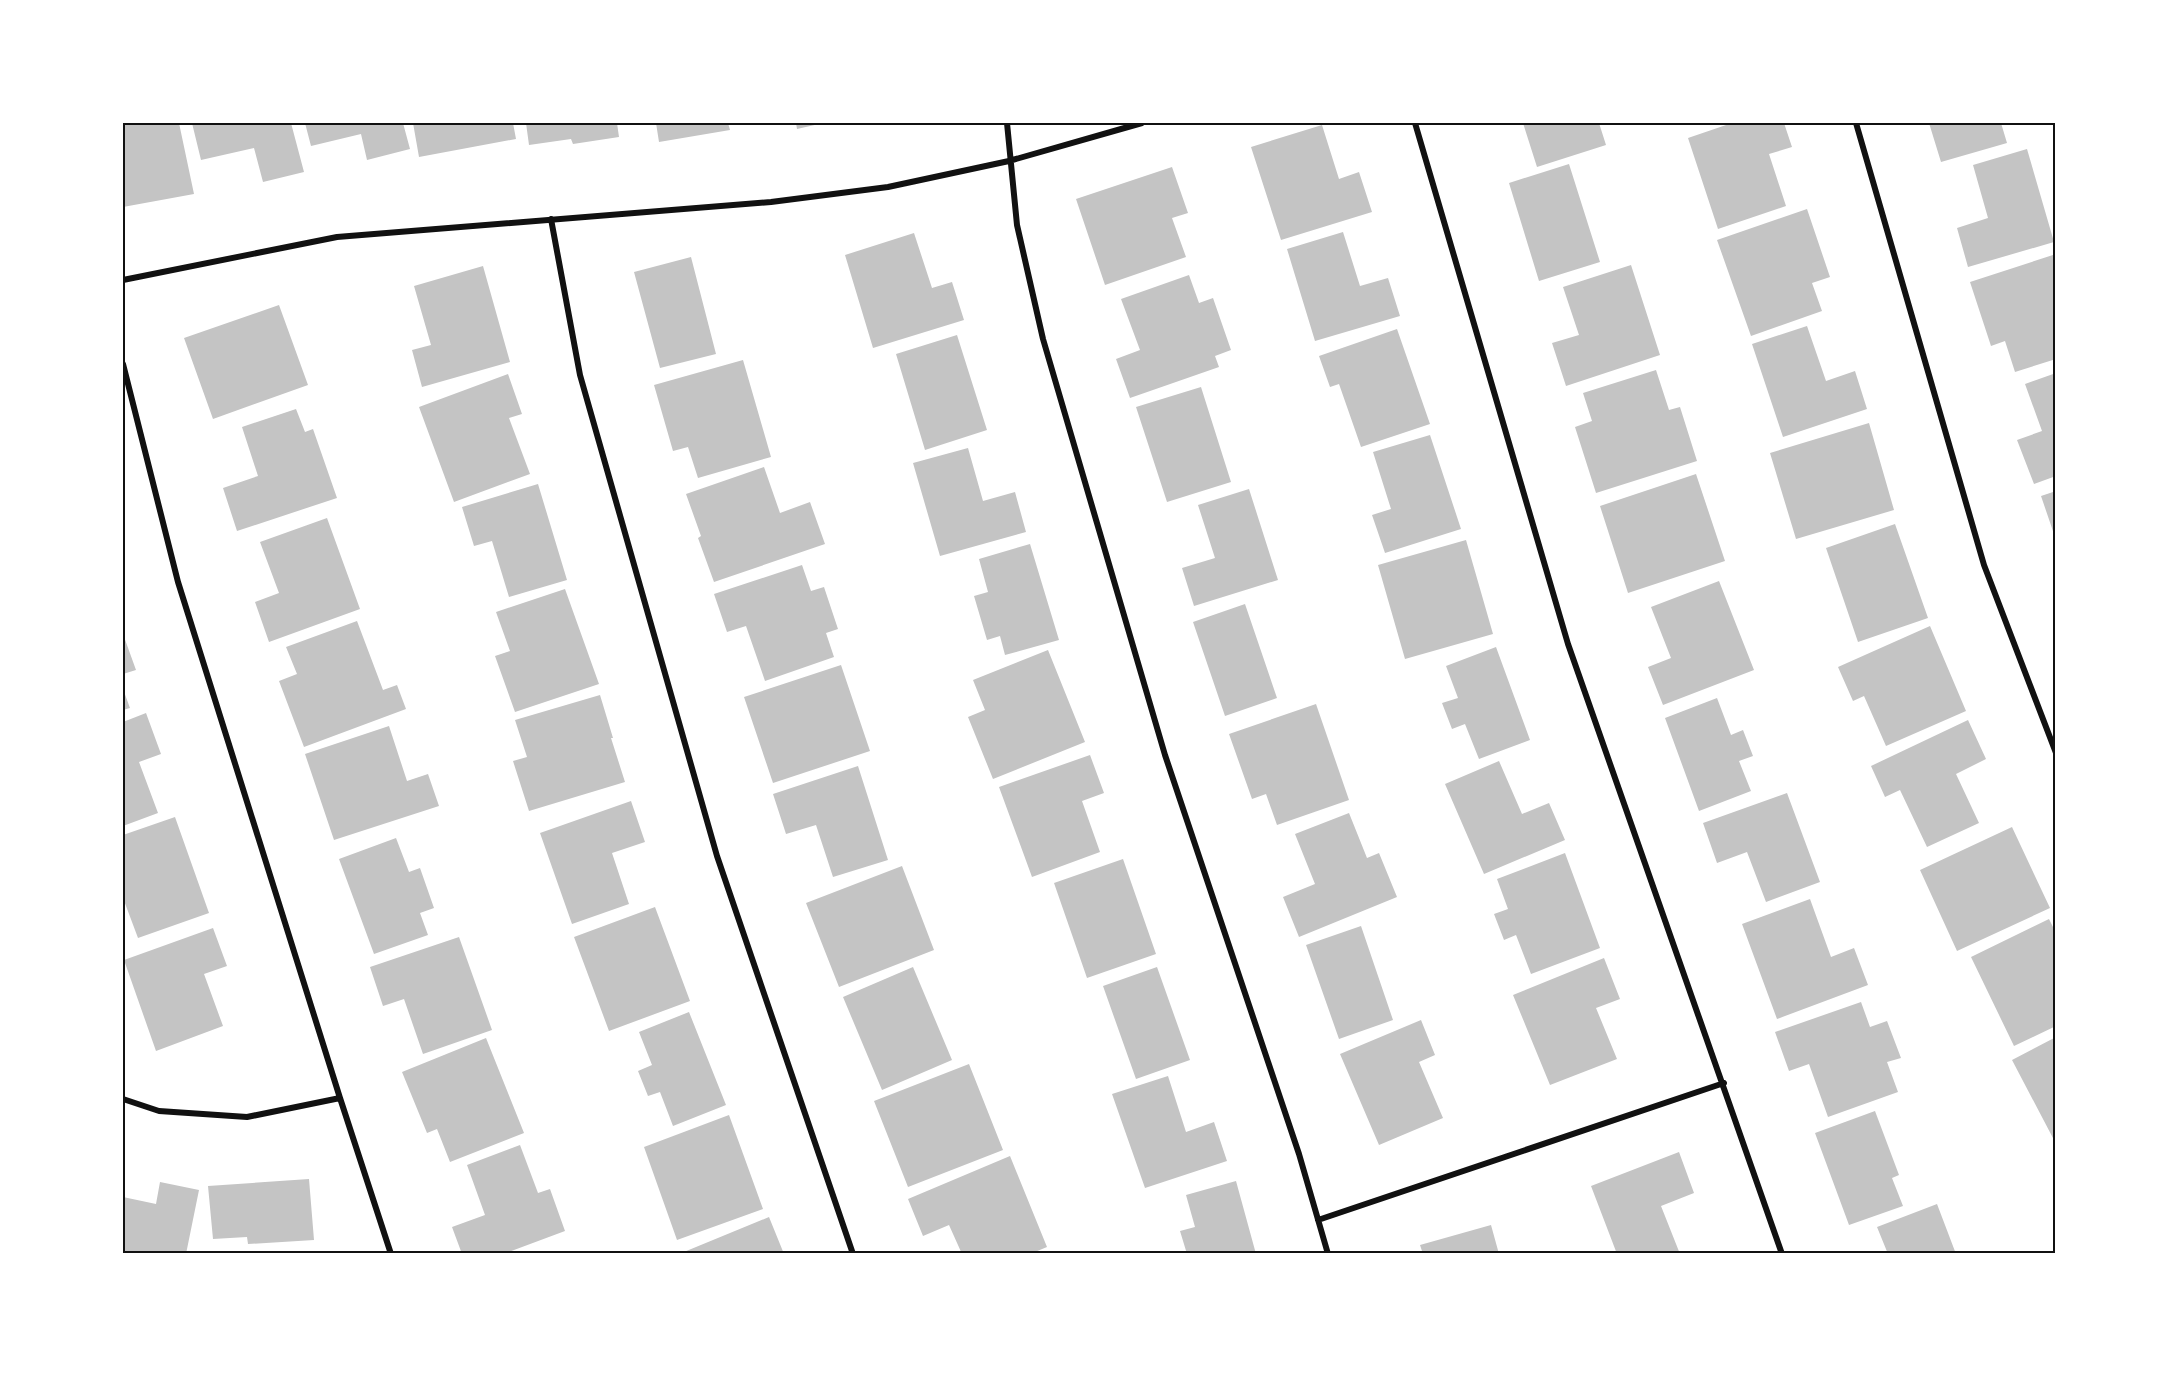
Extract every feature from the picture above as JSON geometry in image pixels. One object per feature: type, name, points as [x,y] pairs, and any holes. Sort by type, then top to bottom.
[{"type":"street","points":[[1007,123],[1017,225],[1049,361],[1165,755],[1299,1154],[1328,1254]]},
{"type":"street","points":[[123,280],[337,237],[771,202],[888,187],[1009,161],[1142,123]]},
{"type":"street","points":[[1415,123],[1568,644],[1724,1083],[1782,1254]]},
{"type":"street","points":[[1856,123],[1984,565],[2056,753]]},
{"type":"street","points":[[551,219],[580,375],[717,856],[853,1254]]},
{"type":"street","points":[[123,364],[178,582],[391,1254]]},
{"type":"street","points":[[1318,1220],[1724,1083]]},
{"type":"street","points":[[123,1099],[159,1111],[247,1117],[340,1098]]},
{"type":"building","points":[[123,123],[179,123],[194,194],[123,207]]},
{"type":"building","points":[[192,123],[291,123],[304,172],[263,182],[254,148],[201,160]]},
{"type":"building","points":[[305,123],[403,123],[410,149],[367,160],[361,134],[311,146]]},
{"type":"building","points":[[413,123],[513,123],[516,139],[419,157]]},
{"type":"building","points":[[526,123],[617,123],[619,137],[573,144],[571,139],[529,145]]},
{"type":"building","points":[[656,123],[728,123],[730,130],[659,142]]},
{"type":"building","points":[[796,123],[819,123],[819,124],[797,129]]},
{"type":"building","points":[[1523,123],[1599,123],[1606,145],[1537,167]]},
{"type":"building","points":[[1732,123],[1784,123],[1792,147],[1769,154],[1786,206],[1718,229],[1688,138]]},
{"type":"building","points":[[1929,123],[2001,123],[2007,143],[1941,162]]},
{"type":"building","points":[[1322,125],[1339,179],[1359,172],[1372,212],[1281,240],[1251,147]]},
{"type":"building","points":[[2027,149],[2054,242],[1968,267],[1957,228],[1988,218],[1973,165]]},
{"type":"building","points":[[1569,164],[1600,262],[1539,281],[1509,183]]},
{"type":"building","points":[[1172,167],[1188,213],[1172,218],[1186,257],[1105,285],[1076,199]]},
{"type":"building","points":[[1807,209],[1830,277],[1812,283],[1822,311],[1751,336],[1717,240]]},
{"type":"building","points":[[1343,232],[1360,286],[1388,278],[1400,316],[1315,341],[1287,249]]},
{"type":"building","points":[[914,233],[932,288],[952,282],[964,320],[873,348],[845,255]]},
{"type":"building","points":[[2056,254],[2056,359],[2015,372],[2005,341],[1991,346],[1970,282]]},
{"type":"building","points":[[691,257],[716,354],[660,368],[634,272]]},
{"type":"building","points":[[1631,265],[1660,355],[1566,386],[1552,343],[1579,335],[1563,287]]},
{"type":"building","points":[[483,266],[510,362],[422,387],[412,350],[431,345],[414,286]]},
{"type":"building","points":[[1189,275],[1199,303],[1213,298],[1231,350],[1215,356],[1219,367],[1130,398],[1116,359],[1140,350],[1121,299]]},
{"type":"building","points":[[279,305],[308,385],[213,419],[184,338]]},
{"type":"building","points":[[1807,326],[1826,381],[1855,371],[1867,409],[1783,437],[1752,344]]},
{"type":"building","points":[[1397,329],[1430,424],[1361,447],[1339,384],[1330,387],[1319,356]]},
{"type":"building","points":[[957,335],[987,430],[925,450],[896,354]]},
{"type":"building","points":[[743,360],[771,457],[698,478],[688,447],[673,451],[654,385]]},
{"type":"building","points":[[1656,370],[1669,410],[1680,407],[1697,461],[1596,493],[1575,427],[1592,421],[1583,393]]},
{"type":"building","points":[[2056,373],[2056,476],[2034,484],[2017,440],[2042,431],[2025,384]]},
{"type":"building","points":[[508,374],[522,414],[509,418],[530,474],[454,502],[419,407]]},
{"type":"building","points":[[1201,387],[1231,482],[1167,502],[1136,407]]},
{"type":"building","points":[[296,409],[305,432],[313,429],[337,498],[237,531],[223,488],[258,476],[242,427]]},
{"type":"building","points":[[1869,423],[1894,510],[1796,539],[1770,453]]},
{"type":"building","points":[[1430,435],[1461,529],[1385,553],[1372,515],[1391,509],[1373,452]]},
{"type":"building","points":[[968,448],[983,501],[1015,492],[1026,532],[940,556],[913,463]]},
{"type":"building","points":[[764,467],[780,513],[810,502],[825,544],[714,582],[698,538],[701,536],[686,494]]},
{"type":"building","points":[[1696,474],[1725,561],[1628,593],[1600,506]]},
{"type":"building","points":[[538,484],[567,580],[509,597],[492,541],[474,546],[462,507]]},
{"type":"building","points":[[1249,489],[1278,580],[1194,606],[1182,568],[1215,558],[1198,505]]},
{"type":"building","points":[[2056,491],[2056,540],[2041,496]]},
{"type":"building","points":[[327,518],[360,609],[269,642],[255,602],[279,593],[260,542]]},
{"type":"building","points":[[1895,524],[1928,618],[1858,642],[1826,548]]},
{"type":"building","points":[[1466,540],[1493,634],[1405,659],[1378,565]]},
{"type":"building","points":[[1030,544],[1059,640],[1005,655],[1000,636],[987,640],[974,596],[988,592],[979,559]]},
{"type":"building","points":[[802,565],[811,591],[824,587],[838,629],[826,633],[834,657],[765,681],[746,626],[727,632],[714,594]]},
{"type":"building","points":[[1719,581],[1754,670],[1663,705],[1648,667],[1671,658],[1651,607]]},
{"type":"building","points":[[565,589],[599,684],[515,712],[495,656],[510,651],[496,612]]},
{"type":"building","points":[[1245,604],[1277,698],[1225,716],[1193,622]]},
{"type":"building","points":[[357,621],[383,690],[397,685],[406,709],[304,747],[279,681],[297,674],[286,647]]},
{"type":"building","points":[[1930,626],[1966,711],[1886,746],[1864,696],[1853,701],[1838,667]]},
{"type":"building","points":[[123,634],[136,670],[123,674]]},
{"type":"building","points":[[1496,647],[1530,740],[1479,759],[1465,724],[1452,729],[1442,703],[1458,698],[1446,666]]},
{"type":"building","points":[[1048,650],[1085,742],[993,779],[968,717],[985,710],[973,680]]},
{"type":"building","points":[[841,665],[870,751],[773,783],[744,697]]},
{"type":"building","points":[[123,689],[130,708],[123,710]]},
{"type":"building","points":[[600,695],[625,782],[529,811],[513,761],[527,757],[515,720]]},
{"type":"building","points":[[1717,698],[1731,735],[1743,730],[1753,756],[1739,761],[1751,791],[1699,811],[1665,718]]},
{"type":"building","points":[[1316,704],[1349,800],[1277,825],[1266,794],[1252,799],[1229,734]]},
{"type":"building","points":[[146,713],[161,754],[139,762],[158,813],[123,826],[123,722]]},
{"type":"building","points":[[1968,720],[1986,759],[1956,774],[1979,823],[1927,847],[1900,790],[1885,797],[1871,766]]},
{"type":"building","points":[[389,726],[407,781],[428,774],[439,806],[334,840],[305,754]]},
{"type":"building","points":[[1090,755],[1104,793],[1082,801],[1100,852],[1032,877],[999,787]]},
{"type":"building","points":[[1499,761],[1522,814],[1549,803],[1565,840],[1484,874],[1445,784]]},
{"type":"building","points":[[858,766],[888,860],[833,877],[816,825],[786,834],[773,794]]},
{"type":"building","points":[[1787,793],[1820,882],[1766,902],[1747,852],[1717,863],[1703,823]]},
{"type":"building","points":[[631,801],[645,842],[612,853],[629,904],[572,924],[540,833]]},
{"type":"building","points":[[1349,813],[1367,858],[1379,853],[1397,897],[1299,937],[1283,897],[1315,884],[1295,834]]},
{"type":"building","points":[[175,817],[209,913],[138,938],[123,898],[123,835]]},
{"type":"building","points":[[2012,827],[2050,908],[1957,951],[1920,870]]},
{"type":"building","points":[[396,838],[409,872],[420,868],[434,908],[420,913],[428,935],[374,954],[339,859]]},
{"type":"building","points":[[1565,853],[1600,948],[1531,974],[1516,935],[1504,940],[1494,914],[1508,909],[1497,879]]},
{"type":"building","points":[[1123,859],[1156,954],[1087,978],[1054,883]]},
{"type":"building","points":[[902,866],[934,950],[839,987],[806,903]]},
{"type":"building","points":[[1810,899],[1831,957],[1854,948],[1868,985],[1777,1019],[1742,924]]},
{"type":"building","points":[[655,907],[690,1001],[609,1031],[574,937]]},
{"type":"building","points":[[2049,919],[2056,933],[2056,1026],[2014,1046],[1971,957]]},
{"type":"building","points":[[1361,926],[1393,1020],[1339,1039],[1306,945]]},
{"type":"building","points":[[213,928],[227,966],[204,974],[223,1026],[156,1051],[124,960]]},
{"type":"building","points":[[459,937],[492,1030],[423,1054],[404,999],[383,1006],[370,967]]},
{"type":"building","points":[[1604,958],[1620,999],[1596,1008],[1617,1059],[1550,1085],[1513,995]]},
{"type":"building","points":[[913,967],[952,1060],[882,1090],[843,997]]},
{"type":"building","points":[[1157,967],[1190,1060],[1136,1079],[1103,986]]},
{"type":"building","points":[[1861,1002],[1870,1027],[1887,1021],[1901,1058],[1887,1062],[1898,1092],[1828,1117],[1809,1064],[1789,1071],[1775,1032]]},
{"type":"building","points":[[689,1012],[726,1105],[673,1126],[660,1092],[648,1096],[638,1071],[652,1065],[639,1032]]},
{"type":"building","points":[[1421,1020],[1435,1055],[1419,1062],[1443,1118],[1379,1145],[1340,1054]]},
{"type":"building","points":[[2056,1037],[2056,1140],[2054,1140],[2012,1060]]},
{"type":"building","points":[[486,1038],[524,1133],[450,1162],[437,1129],[427,1133],[402,1072]]},
{"type":"building","points":[[969,1064],[1003,1150],[908,1187],[874,1101]]},
{"type":"building","points":[[1168,1076],[1186,1132],[1214,1122],[1227,1161],[1145,1188],[1112,1094]]},
{"type":"building","points":[[1875,1111],[1899,1175],[1892,1178],[1903,1206],[1849,1225],[1815,1133]]},
{"type":"building","points":[[729,1115],[763,1209],[677,1240],[644,1147]]},
{"type":"building","points":[[520,1145],[538,1193],[550,1189],[565,1231],[503,1254],[462,1254],[452,1227],[485,1215],[467,1165]]},
{"type":"building","points":[[1679,1152],[1694,1193],[1661,1206],[1680,1254],[1617,1254],[1591,1186]]},
{"type":"building","points":[[1010,1156],[1047,1247],[1030,1254],[962,1254],[949,1225],[923,1236],[908,1199]]},
{"type":"building","points":[[309,1179],[314,1240],[248,1244],[247,1237],[213,1239],[208,1186]]},
{"type":"building","points":[[1236,1181],[1256,1254],[1187,1254],[1180,1231],[1195,1227],[1186,1195]]},
{"type":"building","points":[[160,1182],[199,1190],[186,1254],[123,1254],[123,1197],[156,1204]]},
{"type":"building","points":[[1937,1204],[1956,1254],[1888,1254],[1877,1227]]},
{"type":"building","points":[[769,1217],[784,1254],[679,1254]]},
{"type":"building","points":[[1491,1225],[1499,1254],[1423,1254],[1420,1245]]}]
